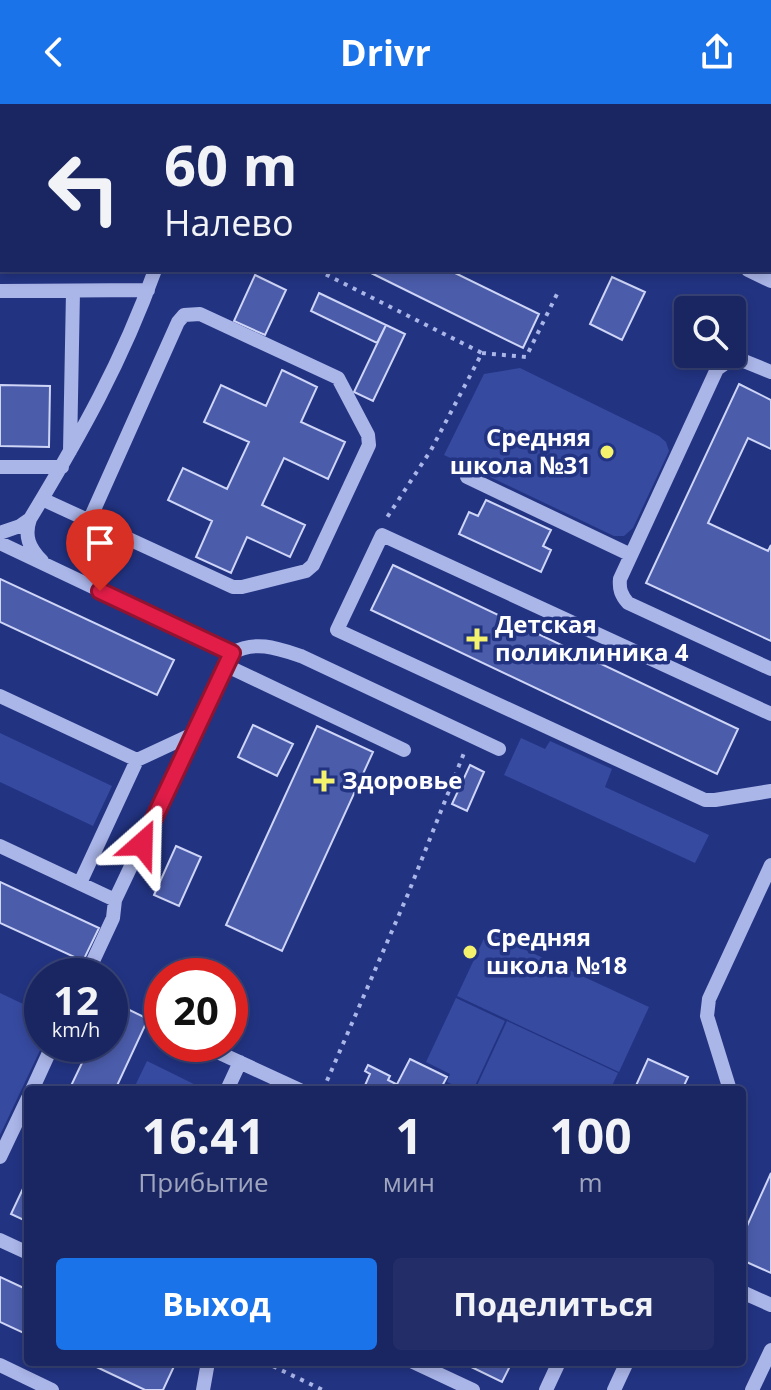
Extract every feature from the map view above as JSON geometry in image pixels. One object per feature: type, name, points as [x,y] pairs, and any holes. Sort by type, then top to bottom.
[{"type":"lane","points":[[48,565],[29,545],[26,529],[120,359],[154,272]]},
{"type":"lane","points":[[752,272],[771,281]]},
{"type":"lane","points":[[0,291],[148,290]]},
{"type":"lane","points":[[66,461],[73,291]]},
{"type":"lane","points":[[42,499],[89,521],[233,587],[306,571],[313,565],[369,445],[368,435],[338,378],[200,314],[184,315],[178,322],[89,521]]},
{"type":"lane","points":[[771,372],[734,357],[717,369],[619,587],[628,603],[771,669]]},
{"type":"lane","points":[[0,467],[66,461]]},
{"type":"lane","points":[[467,477],[631,555]]},
{"type":"lane","points":[[0,533],[30,519]]},
{"type":"lane","points":[[771,714],[382,535],[337,630],[705,800],[771,791]]},
{"type":"lane","points":[[0,543],[404,750]]},
{"type":"lane","points":[[94,958],[113,918],[115,900],[229,660],[242,647],[269,646],[301,656],[499,749]]},
{"type":"lane","points":[[0,696],[137,760]]},
{"type":"lane","points":[[80,883],[137,760],[195,733]]},
{"type":"lane","points":[[0,846],[115,900]]},
{"type":"lane","points":[[729,1086],[707,1016],[709,999],[771,865]]},
{"type":"lane","points":[[34,1086],[45,1062]]},
{"type":"lane","points":[[229,1086],[240,1062],[291,1086]]},
{"type":"lane","points":[[0,1157],[24,1106]]},
{"type":"lane","points":[[0,1240],[24,1251]]},
{"type":"lane","points":[[746,1294],[771,1305]]},
{"type":"lane","points":[[752,1390],[771,1350]]},
{"type":"lane","points":[[0,1365],[52,1390]]},
{"type":"lane","points":[[203,1390],[207,1366]]},
{"type":"lane","points":[[422,1366],[473,1390]]},
{"type":"lane","points":[[546,1390],[557,1366]]},
{"type":"lane","points":[[614,1390],[625,1366]]},
{"type":"path","points":[[321,272],[482,353],[526,357],[559,290]]},
{"type":"path","points":[[382,525],[431,450],[482,353]]},
{"type":"path","points":[[325,1086],[408,894],[471,736]]},
{"type":"path","points":[[272,1366],[323,1390]]},
{"type":"shaded area","points":[[520,368],[666,442],[669,451],[633,528],[624,536],[614,536],[444,455],[484,374]]},
{"type":"shaded area","points":[[0,733],[112,786],[93,826],[0,782]]},
{"type":"shaded area","points":[[521,738],[545,749],[550,741],[612,769],[605,787],[709,835],[695,863],[504,775]]},
{"type":"shaded area","points":[[487,932],[649,1007],[619,1072],[457,996]]},
{"type":"shaded area","points":[[0,993],[24,1004],[24,1062],[34,1062],[0,1135]]},
{"type":"shaded area","points":[[456,998],[505,1021],[475,1086],[456,1086],[447,1082],[450,1074],[426,1062]]},
{"type":"shaded area","points":[[507,1021],[618,1073],[612,1086],[477,1086]]},
{"type":"shaded area","points":[[149,1062],[198,1086],[135,1086]]},
{"type":"building","points":[[369,272],[453,272],[539,314],[523,348]]},
{"type":"building","points":[[255,275],[286,290],[265,335],[234,321]]},
{"type":"building","points":[[612,277],[645,292],[622,340],[590,324]]},
{"type":"building","points":[[319,293],[386,325],[377,343],[311,311]]},
{"type":"building","points":[[386,325],[405,334],[373,401],[354,392]]},
{"type":"building","points":[[282,370],[317,387],[301,422],[345,442],[328,479],[284,458],[262,505],[305,525],[290,557],[247,537],[231,573],[196,557],[212,521],[168,500],[183,468],[227,489],[249,442],[204,422],[221,385],[266,406]]},
{"type":"building","points":[[739,384],[771,400],[771,449],[748,438],[708,523],[768,551],[771,545],[771,641],[646,583]]},
{"type":"building","points":[[0,385],[50,386],[49,447],[0,446]]},
{"type":"building","points":[[486,500],[551,530],[543,546],[551,550],[541,572],[459,534],[469,512],[478,516]]},
{"type":"building","points":[[393,565],[738,729],[717,774],[371,610]]},
{"type":"building","points":[[0,579],[174,660],[157,695],[0,622]]},
{"type":"building","points":[[253,725],[293,744],[277,776],[238,757]]},
{"type":"building","points":[[317,726],[373,752],[282,951],[226,925]]},
{"type":"building","points":[[470,765],[484,772],[467,811],[452,804]]},
{"type":"building","points":[[176,846],[201,857],[179,906],[154,895]]},
{"type":"building","points":[[0,882],[99,928],[84,958],[76,958],[0,923]]},
{"type":"building","points":[[128,1009],[144,1017],[144,1028],[117,1086],[71,1086],[82,1062],[128,1062]]},
{"type":"building","points":[[410,1059],[447,1077],[442,1086],[396,1086]]},
{"type":"building","points":[[648,1059],[688,1077],[684,1086],[636,1086]]},
{"type":"building","points":[[368,1065],[390,1076],[388,1080],[396,1084],[365,1086],[370,1074],[365,1071]]},
{"type":"building","points":[[771,1173],[771,1273],[746,1262],[746,1228]]},
{"type":"building","points":[[24,1186],[24,1220],[11,1214]]},
{"type":"building","points":[[0,1277],[24,1288],[24,1333],[0,1322]]},
{"type":"building","points":[[94,1366],[174,1366],[163,1390],[145,1390]]},
{"type":"building","points":[[469,1366],[510,1366],[502,1382]]},
{"type":"place","name":"Средняя школа №31","points":[[607,452]]},
{"type":"place","name":"Детская поликлиника 4","points":[[477,639]]},
{"type":"place","name":"Здоровье","points":[[324,781]]},
{"type":"place","name":"Средняя школа №18","points":[[470,952]]},
{"type":"route","points":[[100,591],[232,653],[142,844]]}]
